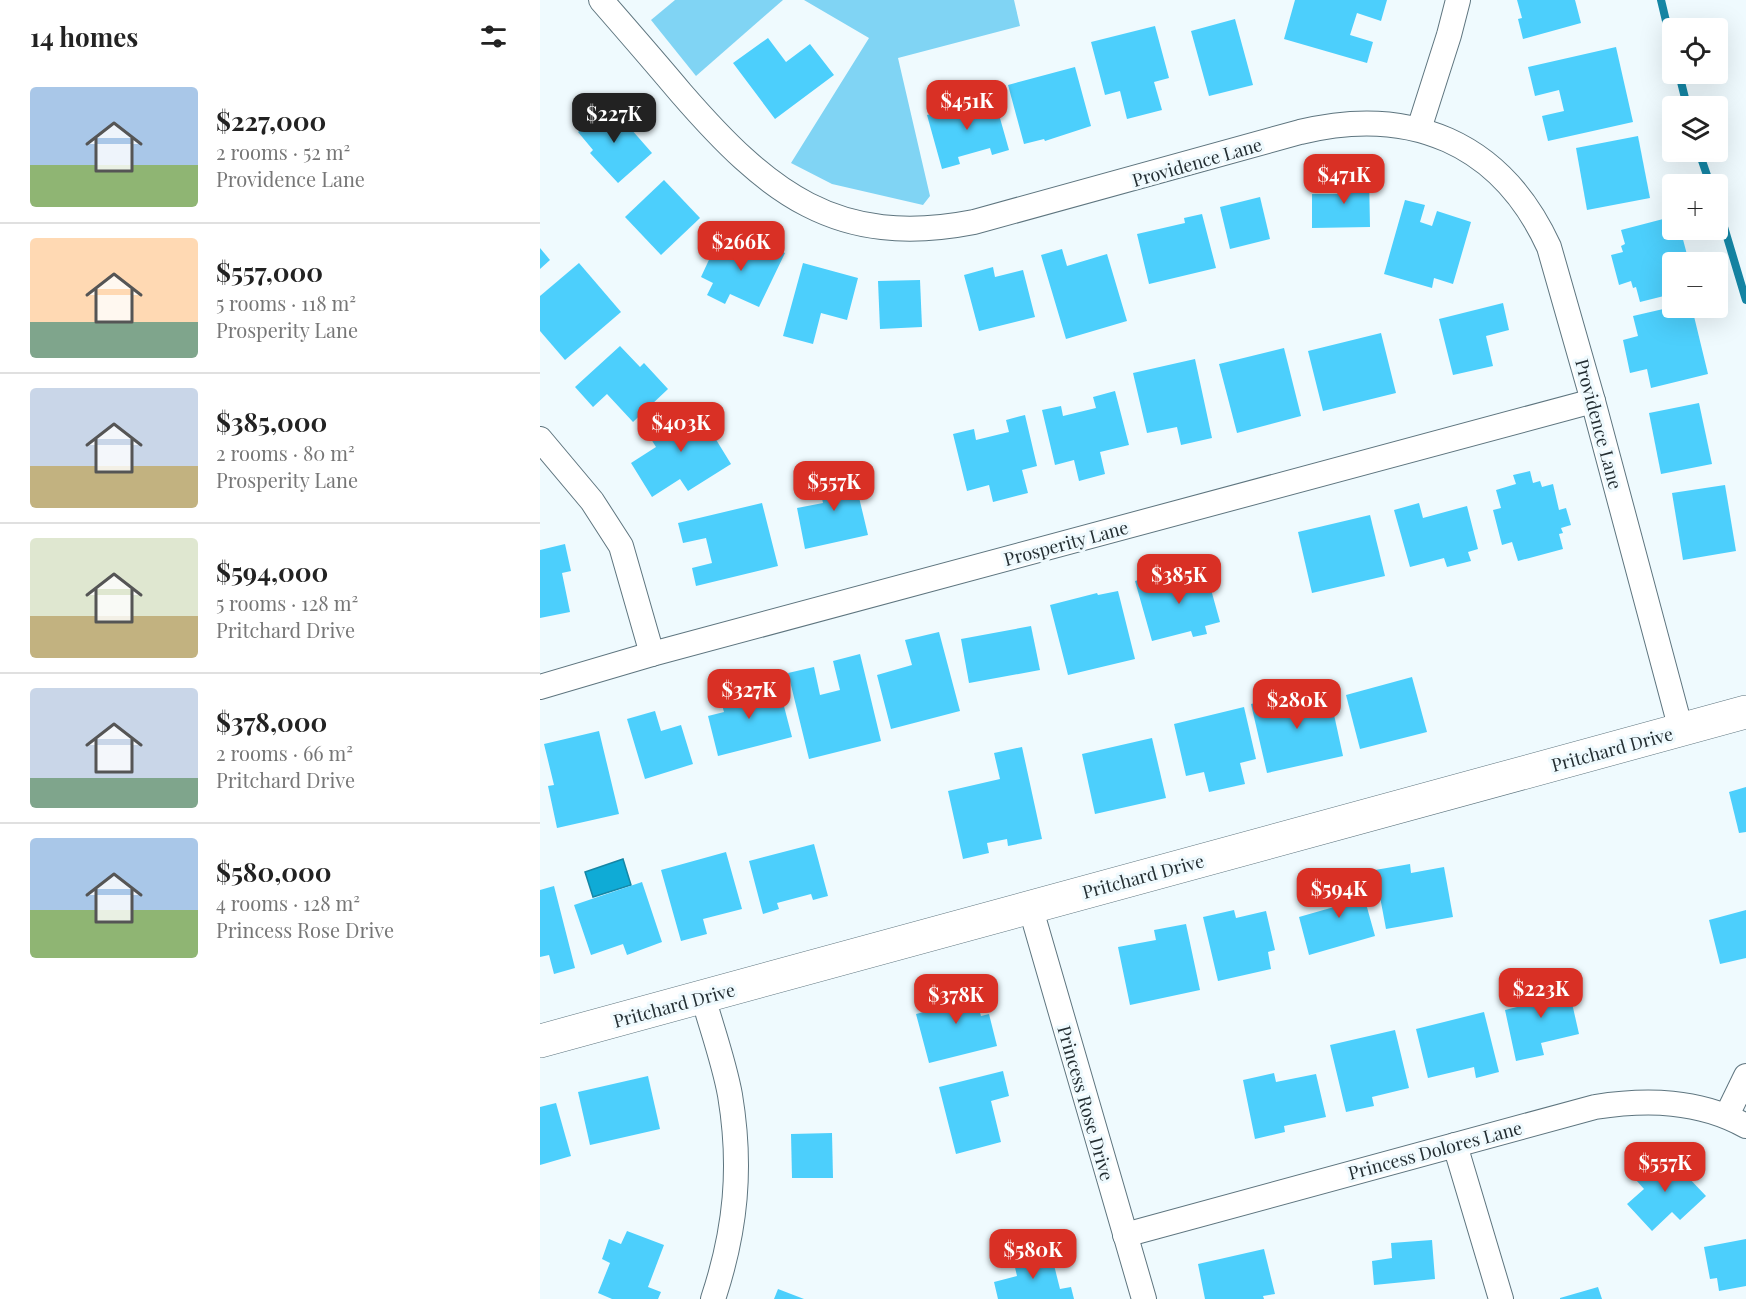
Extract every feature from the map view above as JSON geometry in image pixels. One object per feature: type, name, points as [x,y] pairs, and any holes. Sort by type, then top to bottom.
[{"type":"street","name":"Providence Lane","points":[[601,0],[698,112],[750,166],[788,194],[811,207],[834,217],[865,225],[896,229],[923,229],[974,222],[1325,126],[1373,122],[1419,129],[1451,141],[1479,157],[1513,188],[1527,205],[1549,247],[1593,401],[1681,730]]},
{"type":"street","points":[[1419,129],[1458,0]]},
{"type":"street","name":"Prosperity Lane","points":[[540,687],[652,654],[1593,401]]},
{"type":"street","points":[[540,440],[592,501],[621,546],[652,654]]},
{"type":"street","name":"Pritchard Drive","points":[[540,1041],[1746,712]]},
{"type":"street","name":"Princess Rose Drive","points":[[1030,906],[1144,1299]]},
{"type":"street","points":[[703,997],[730,1094],[736,1154],[734,1220],[726,1259],[713,1299]]},
{"type":"street","points":[[1736,1121],[1746,1076]]},
{"type":"street","name":"Princess Dolores Lane","points":[[1125,1235],[1595,1107],[1645,1102],[1681,1104],[1706,1108],[1736,1121]]},
{"type":"street","points":[[1455,1145],[1501,1299]]},
{"type":"shaded area","points":[[675,0],[783,0],[696,76],[651,20]]},
{"type":"shaded area","points":[[804,0],[1014,0],[1020,26],[898,58],[930,196],[923,205],[832,184],[791,163],[869,38]]},
{"type":"shaded area","points":[[623,859],[631,885],[593,897],[585,872]]},
{"type":"building","points":[[1295,0],[1387,0],[1381,21],[1357,13],[1350,35],[1373,42],[1367,63],[1284,39]]},
{"type":"building","points":[[1517,0],[1575,0],[1581,23],[1523,39],[1518,19],[1522,18]]},
{"type":"building","points":[[1235,19],[1253,85],[1209,96],[1191,31]]},
{"type":"building","points":[[1155,26],[1169,78],[1154,82],[1162,110],[1127,119],[1120,91],[1105,95],[1091,42]]},
{"type":"building","points":[[768,38],[786,62],[810,44],[834,75],[775,119],[733,63]]},
{"type":"building","points":[[1616,47],[1633,122],[1548,141],[1542,116],[1564,111],[1559,90],[1535,96],[1528,67]]},
{"type":"building","points":[[1075,67],[1091,126],[1045,141],[1044,139],[1024,144],[1008,85]]},
{"type":"building","points":[[994,97],[1009,150],[992,155],[990,148],[958,157],[960,164],[942,169],[927,115]]},
{"type":"building","points":[[610,105],[652,153],[618,183],[590,153],[593,150],[578,132]]},
{"type":"building","points":[[1638,136],[1650,198],[1587,210],[1576,148]]},
{"type":"building","points":[[1369,175],[1370,227],[1312,228],[1312,194],[1339,194],[1339,176]]},
{"type":"building","points":[[664,180],[700,218],[661,255],[625,217]]},
{"type":"building","points":[[1260,197],[1270,239],[1230,249],[1220,207]]},
{"type":"building","points":[[1405,200],[1425,205],[1420,222],[1432,226],[1437,211],[1471,222],[1453,284],[1434,278],[1432,288],[1384,274]]},
{"type":"building","points":[[1202,214],[1216,268],[1149,284],[1137,234],[1185,223],[1184,218]]},
{"type":"building","points":[[1662,219],[1662,240],[1683,240],[1686,252],[1662,252],[1662,296],[1640,302],[1636,287],[1633,288],[1631,281],[1619,285],[1611,255],[1623,252],[1621,246],[1625,244],[1621,230]]},
{"type":"building","points":[[720,236],[757,254],[762,243],[785,253],[759,307],[730,294],[725,304],[707,295],[713,283],[701,277]]},
{"type":"building","points":[[540,248],[550,260],[540,269]]},
{"type":"building","points":[[1062,249],[1067,266],[1107,254],[1127,321],[1066,339],[1041,255]]},
{"type":"building","points":[[579,263],[621,312],[565,360],[540,331],[540,296]]},
{"type":"building","points":[[803,263],[858,278],[847,320],[821,313],[813,344],[783,336]]},
{"type":"building","points":[[993,267],[995,277],[1023,270],[1035,317],[979,331],[964,275]]},
{"type":"building","points":[[920,280],[922,327],[880,329],[878,281]]},
{"type":"building","points":[[1503,303],[1509,330],[1486,336],[1493,366],[1453,375],[1439,319]]},
{"type":"building","points":[[1662,309],[1662,318],[1694,318],[1708,374],[1651,388],[1647,369],[1630,373],[1623,340],[1638,336],[1633,316]]},
{"type":"building","points":[[1381,333],[1396,393],[1323,411],[1308,351]]},
{"type":"building","points":[[620,346],[640,367],[644,363],[668,389],[633,422],[607,394],[593,407],[575,387]]},
{"type":"building","points":[[1284,348],[1301,416],[1237,433],[1219,364]]},
{"type":"building","points":[[1195,359],[1212,438],[1181,445],[1177,427],[1147,433],[1133,373]]},
{"type":"building","points":[[1115,391],[1129,445],[1100,452],[1105,474],[1079,481],[1074,460],[1055,465],[1042,410],[1061,406],[1063,416],[1096,408],[1093,397]]},
{"type":"building","points":[[693,402],[731,464],[688,491],[680,479],[652,497],[631,463],[656,447],[646,431]]},
{"type":"building","points":[[1699,403],[1712,464],[1661,474],[1649,413]]},
{"type":"building","points":[[1025,415],[1037,466],[1022,470],[1028,493],[993,502],[989,485],[967,491],[953,434],[974,429],[976,440],[1009,432],[1006,420]]},
{"type":"building","points":[[852,468],[868,535],[805,549],[797,508],[823,503],[817,476]]},
{"type":"building","points":[[1530,471],[1533,483],[1540,481],[1542,487],[1553,484],[1559,510],[1566,508],[1571,525],[1561,528],[1563,533],[1559,534],[1563,549],[1518,561],[1512,542],[1502,545],[1493,510],[1501,508],[1496,490],[1516,484],[1513,475]]},
{"type":"building","points":[[1725,485],[1736,551],[1683,560],[1672,493]]},
{"type":"building","points":[[762,503],[778,566],[696,586],[692,568],[712,563],[706,538],[683,543],[678,523]]},
{"type":"building","points":[[1419,503],[1423,518],[1467,506],[1478,549],[1468,552],[1471,561],[1447,567],[1444,558],[1410,567],[1394,510]]},
{"type":"building","points":[[1370,515],[1385,576],[1312,593],[1298,532]]},
{"type":"building","points":[[565,544],[571,571],[562,573],[570,612],[540,618],[540,550]]},
{"type":"building","points":[[1204,564],[1220,622],[1205,626],[1207,634],[1193,637],[1191,631],[1152,641],[1135,581],[1156,575],[1161,593],[1185,586],[1181,570]]},
{"type":"building","points":[[1118,591],[1135,659],[1068,675],[1050,605],[1097,593],[1098,595]]},
{"type":"building","points":[[1031,626],[1040,670],[969,683],[961,639]]},
{"type":"building","points":[[939,632],[960,711],[891,729],[877,675],[912,665],[905,640]]},
{"type":"building","points":[[860,654],[881,741],[809,759],[788,673],[814,667],[820,695],[840,690],[833,661]]},
{"type":"building","points":[[1412,677],[1427,732],[1360,749],[1346,695]]},
{"type":"building","points":[[756,683],[759,692],[779,687],[792,737],[718,756],[708,716],[724,712],[719,694]]},
{"type":"building","points":[[1328,687],[1343,756],[1267,773],[1251,704]]},
{"type":"building","points":[[1244,707],[1256,759],[1240,763],[1245,784],[1209,792],[1204,772],[1186,776],[1174,724]]},
{"type":"building","points":[[655,711],[661,731],[681,725],[693,764],[645,779],[627,719]]},
{"type":"building","points":[[599,731],[619,814],[557,828],[548,786],[554,785],[544,744]]},
{"type":"building","points":[[1152,738],[1166,798],[1095,814],[1082,754]]},
{"type":"building","points":[[1022,747],[1042,839],[1008,846],[1007,839],[987,843],[989,853],[963,859],[948,791],[1000,779],[994,753]]},
{"type":"building","points":[[1746,787],[1746,832],[1739,833],[1729,792]]},
{"type":"building","points":[[814,844],[828,896],[813,900],[811,894],[777,903],[779,909],[763,914],[749,861]]},
{"type":"building","points":[[726,852],[742,909],[703,919],[707,934],[681,941],[661,870]]},
{"type":"building","points":[[1410,864],[1411,873],[1444,867],[1453,917],[1386,929],[1375,870]]},
{"type":"building","points":[[1358,875],[1375,936],[1309,955],[1299,917],[1334,907],[1328,883]]},
{"type":"building","points":[[642,882],[662,942],[627,955],[623,944],[591,955],[574,905]]},
{"type":"building","points":[[554,886],[575,968],[554,974],[549,955],[540,957],[540,890]]},
{"type":"building","points":[[1234,910],[1236,918],[1266,911],[1275,950],[1268,952],[1271,969],[1218,981],[1203,917]]},
{"type":"building","points":[[1746,910],[1746,958],[1720,964],[1709,920]]},
{"type":"building","points":[[1186,924],[1200,990],[1130,1005],[1118,947],[1156,940],[1154,930]]},
{"type":"building","points":[[1567,981],[1579,1034],[1541,1043],[1544,1055],[1516,1061],[1505,1010],[1521,1006],[1518,992]]},
{"type":"building","points":[[972,982],[981,1016],[989,1014],[997,1046],[929,1063],[916,1014],[939,1008],[935,991]]},
{"type":"building","points":[[1484,1012],[1499,1072],[1476,1078],[1474,1067],[1428,1078],[1416,1029]]},
{"type":"building","points":[[1395,1030],[1409,1088],[1372,1097],[1374,1106],[1346,1112],[1330,1045]]},
{"type":"building","points":[[1003,1071],[1009,1096],[991,1101],[1001,1142],[956,1154],[939,1087]]},
{"type":"building","points":[[1274,1073],[1276,1082],[1316,1074],[1326,1117],[1284,1126],[1285,1132],[1255,1139],[1243,1080]]},
{"type":"building","points":[[648,1076],[660,1129],[590,1145],[578,1092]]},
{"type":"building","points":[[556,1103],[571,1156],[540,1165],[540,1107]]},
{"type":"building","points":[[832,1133],[833,1178],[792,1178],[791,1134]]},
{"type":"building","points":[[1665,1153],[1706,1196],[1680,1220],[1672,1212],[1652,1231],[1627,1204],[1644,1189],[1636,1180]]},
{"type":"building","points":[[627,1231],[664,1245],[648,1287],[661,1292],[658,1299],[612,1299],[598,1293],[610,1263],[602,1259],[609,1239],[621,1244]]},
{"type":"building","points":[[1746,1239],[1746,1286],[1719,1291],[1717,1278],[1710,1279],[1704,1247]]},
{"type":"building","points":[[1432,1240],[1435,1279],[1374,1285],[1372,1261],[1392,1258],[1391,1243]]},
{"type":"building","points":[[1050,1249],[1060,1289],[1071,1287],[1074,1299],[998,1299],[994,1282],[1017,1276],[1013,1259]]},
{"type":"building","points":[[1264,1249],[1275,1294],[1263,1296],[1264,1299],[1205,1299],[1198,1264]]},
{"type":"building","points":[[1598,1287],[1602,1299],[1560,1299],[1560,1298]]},
{"type":"building","points":[[778,1289],[804,1299],[774,1299]]},
{"type":"waterway","points":[[1661,0],[1665,18]]},
{"type":"waterway","points":[[1682,84],[1684,96]]},
{"type":"waterway","points":[[1702,162],[1707,174]]},
{"type":"waterway","points":[[1728,240],[1746,300]]}]
